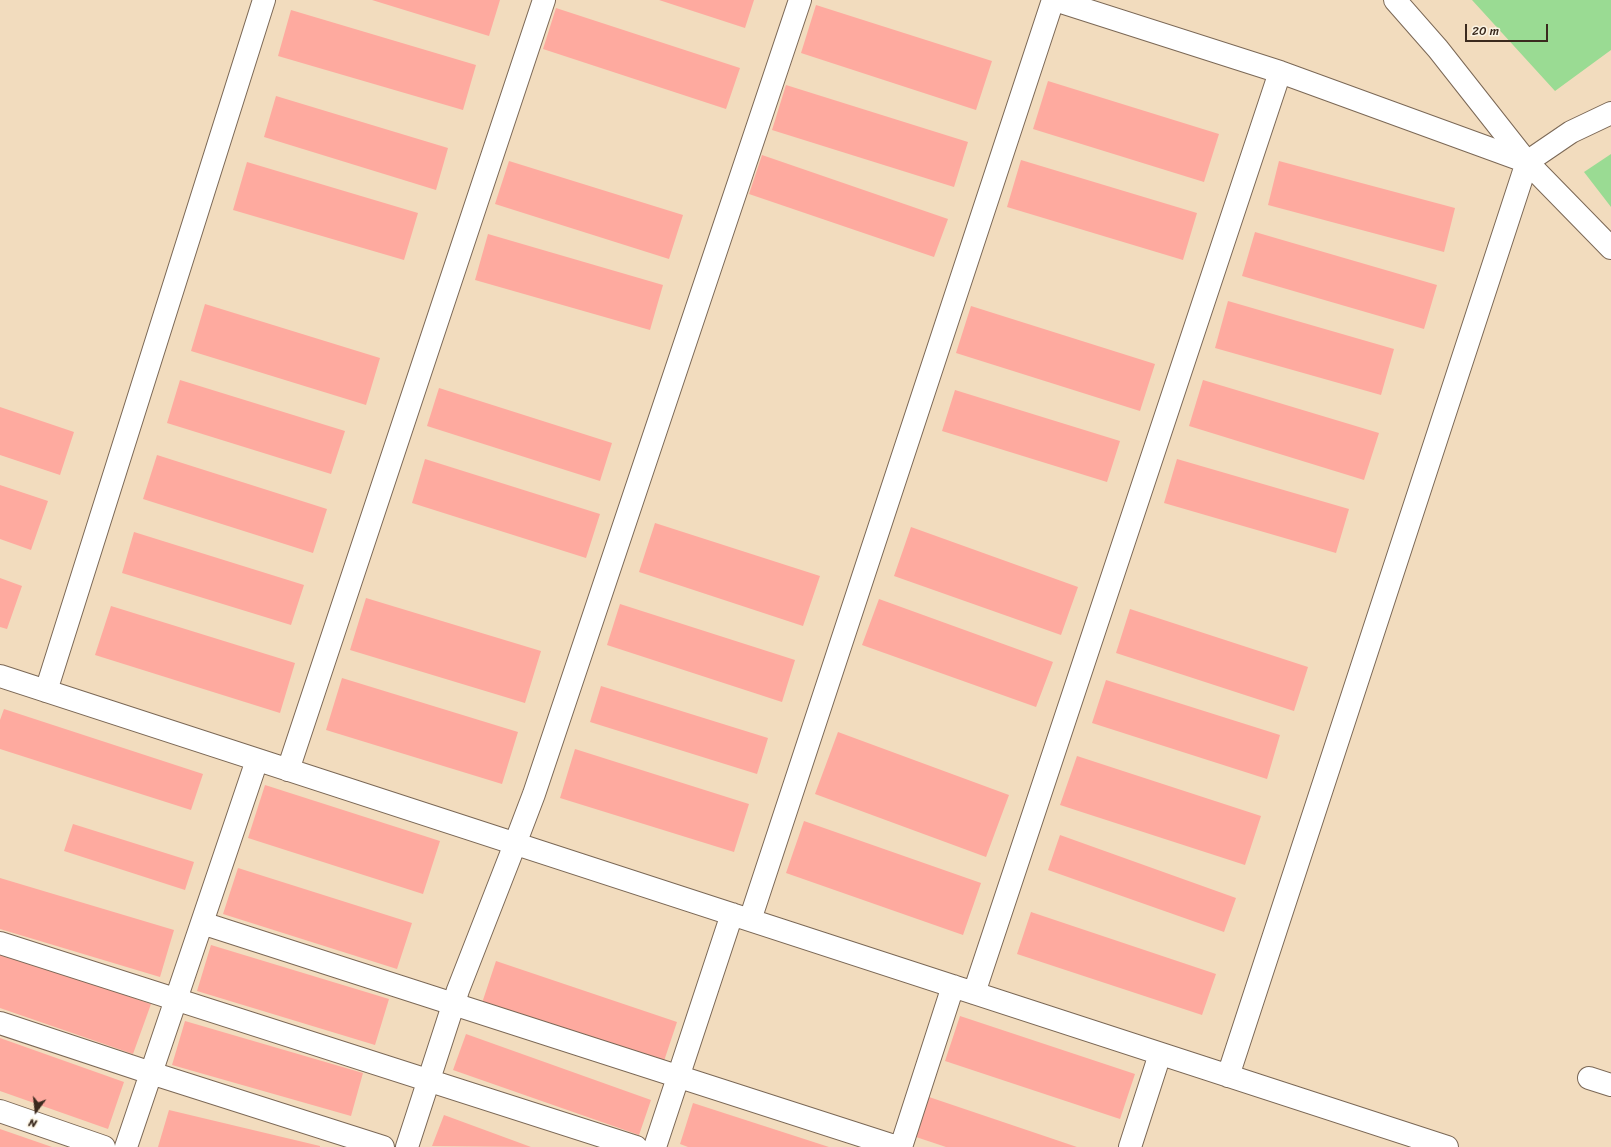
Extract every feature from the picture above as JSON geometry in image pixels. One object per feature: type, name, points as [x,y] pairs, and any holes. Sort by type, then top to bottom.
[{"type":"street","points":[[46,691],[264,0]]},
{"type":"street","points":[[288,770],[544,0]]},
{"type":"street","points":[[407,1147],[453,1004],[534,794],[800,0]]},
{"type":"street","points":[[655,1147],[678,1076],[741,917],[1054,0],[1280,72],[1526,162]]},
{"type":"street","points":[[1395,0],[1438,49],[1526,162],[1611,248]]},
{"type":"street","points":[[974,993],[1280,72]]},
{"type":"street","points":[[1228,1076],[1526,162],[1571,132],[1611,113]]},
{"type":"street","points":[[0,676],[1447,1147]]},
{"type":"street","points":[[126,1147],[257,760]]},
{"type":"street","points":[[202,923],[897,1147]]},
{"type":"street","points":[[0,943],[636,1147]]},
{"type":"street","points":[[902,1147],[953,986]]},
{"type":"street","points":[[0,1023],[383,1147]]},
{"type":"street","points":[[1130,1147],[1160,1054]]},
{"type":"street","points":[[1589,1078],[1611,1086]]},
{"type":"street","points":[[0,1111],[104,1147]]},
{"type":"green space","points":[[1472,0],[1611,0],[1611,50],[1555,91]]},
{"type":"green space","points":[[1611,154],[1611,207],[1584,172]]},
{"type":"building","points":[[372,0],[500,0],[489,36]]},
{"type":"building","points":[[659,0],[754,0],[745,28]]},
{"type":"building","points":[[816,5],[992,61],[976,110],[801,53]]},
{"type":"building","points":[[556,8],[740,68],[726,109],[543,49]]},
{"type":"building","points":[[291,10],[476,65],[463,110],[278,56]]},
{"type":"building","points":[[1048,81],[1219,134],[1204,182],[1033,129]]},
{"type":"building","points":[[786,85],[968,142],[954,187],[772,130]]},
{"type":"building","points":[[276,96],[448,148],[436,190],[264,137]]},
{"type":"building","points":[[762,155],[948,219],[934,257],[749,194]]},
{"type":"building","points":[[1021,160],[1197,213],[1183,260],[1007,207]]},
{"type":"building","points":[[509,161],[683,215],[669,259],[495,204]]},
{"type":"building","points":[[1279,161],[1455,208],[1444,252],[1268,205]]},
{"type":"building","points":[[247,162],[418,213],[404,260],[233,210]]},
{"type":"building","points":[[1255,232],[1437,285],[1424,329],[1242,276]]},
{"type":"building","points":[[488,234],[663,285],[650,330],[475,280]]},
{"type":"building","points":[[1228,301],[1394,349],[1381,395],[1215,348]]},
{"type":"building","points":[[205,304],[380,358],[366,405],[191,351]]},
{"type":"building","points":[[971,306],[1155,364],[1140,411],[956,353]]},
{"type":"building","points":[[180,380],[345,431],[331,474],[167,423]]},
{"type":"building","points":[[1203,380],[1379,433],[1364,480],[1189,426]]},
{"type":"building","points":[[439,388],[612,443],[600,481],[427,426]]},
{"type":"building","points":[[955,390],[1120,441],[1107,482],[942,431]]},
{"type":"building","points":[[0,407],[74,432],[60,475],[0,455]]},
{"type":"building","points":[[157,455],[327,509],[313,553],[143,499]]},
{"type":"building","points":[[425,459],[600,514],[586,558],[412,503]]},
{"type":"building","points":[[1177,459],[1349,509],[1336,553],[1164,503]]},
{"type":"building","points":[[0,485],[48,501],[31,550],[0,539]]},
{"type":"building","points":[[655,523],[820,576],[803,626],[639,572]]},
{"type":"building","points":[[911,527],[1078,587],[1061,635],[894,576]]},
{"type":"building","points":[[134,532],[304,585],[291,625],[122,573]]},
{"type":"building","points":[[0,578],[22,586],[7,629],[0,627]]},
{"type":"building","points":[[366,598],[541,651],[525,703],[350,650]]},
{"type":"building","points":[[879,599],[1053,662],[1036,707],[862,645]]},
{"type":"building","points":[[620,604],[795,660],[782,702],[607,645]]},
{"type":"building","points":[[111,606],[295,663],[280,713],[95,655]]},
{"type":"building","points":[[1130,609],[1308,667],[1294,711],[1116,653]]},
{"type":"building","points":[[342,678],[518,732],[502,784],[326,730]]},
{"type":"building","points":[[1106,680],[1280,735],[1267,779],[1092,723]]},
{"type":"building","points":[[601,686],[768,738],[757,774],[590,722]]},
{"type":"building","points":[[4,709],[203,774],[191,810],[0,749],[0,720]]},
{"type":"building","points":[[838,732],[1009,795],[986,857],[815,794]]},
{"type":"building","points":[[575,749],[749,804],[734,852],[560,798]]},
{"type":"building","points":[[1077,756],[1261,816],[1245,865],[1060,805]]},
{"type":"building","points":[[265,785],[440,841],[423,894],[248,838]]},
{"type":"building","points":[[804,821],[981,883],[963,935],[786,873]]},
{"type":"building","points":[[73,824],[194,862],[185,890],[64,851]]},
{"type":"building","points":[[1060,835],[1236,898],[1224,932],[1048,870]]},
{"type":"building","points":[[238,868],[412,923],[397,969],[223,914]]},
{"type":"building","points":[[0,878],[174,930],[160,977],[0,929]]},
{"type":"building","points":[[1031,912],[1216,974],[1202,1015],[1017,954]]},
{"type":"building","points":[[211,945],[389,999],[375,1045],[197,991]]},
{"type":"building","points":[[0,952],[151,1004],[133,1054],[0,1008]]},
{"type":"building","points":[[496,961],[677,1022],[663,1064],[482,1003]]},
{"type":"building","points":[[960,1016],[1135,1074],[1120,1119],[945,1061]]},
{"type":"building","points":[[185,1021],[363,1073],[351,1116],[172,1065]]},
{"type":"building","points":[[466,1034],[651,1100],[639,1135],[453,1070]]},
{"type":"building","points":[[0,1038],[124,1082],[108,1129],[0,1091]]},
{"type":"building","points":[[929,1097],[1077,1147],[946,1147],[916,1137]]},
{"type":"building","points":[[693,1103],[829,1147],[688,1147],[680,1144]]},
{"type":"building","points":[[169,1110],[320,1146],[320,1147],[158,1147]]},
{"type":"building","points":[[444,1115],[531,1147],[432,1146]]},
{"type":"building","points":[[0,1129],[52,1147],[0,1147]]}]
